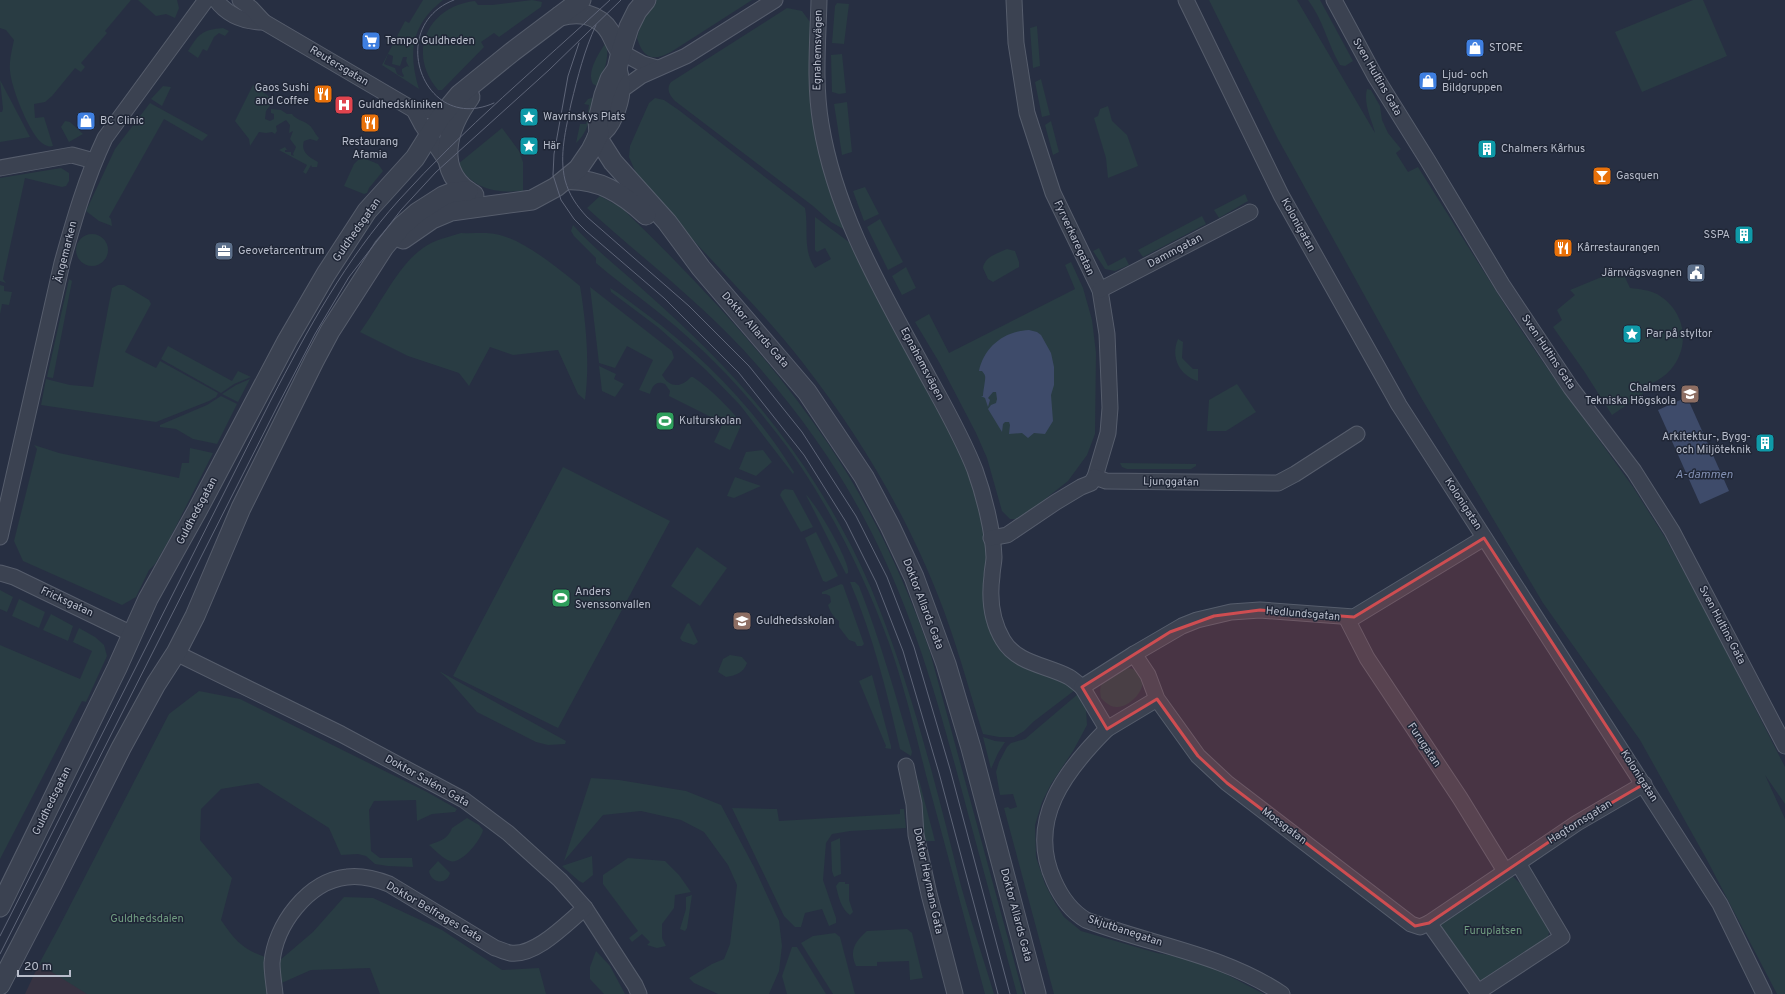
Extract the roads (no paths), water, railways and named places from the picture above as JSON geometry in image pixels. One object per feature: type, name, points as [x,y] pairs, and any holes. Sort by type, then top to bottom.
[{"type":"street","name":"Ängemarken","points":[[0,537],[62,263],[94,161],[105,138],[206,0]]},
{"type":"street","name":"Reutersgatan","points":[[216,0],[226,11],[233,15],[252,21],[264,22]]},
{"type":"street","name":"Reutersgatan","points":[[240,0],[251,8],[264,22],[414,110],[441,111],[451,105]]},
{"type":"street","name":"Guldhedsgatan","points":[[361,284],[402,240],[427,222],[451,211],[500,203],[514,203],[532,200],[556,187],[578,169],[591,150],[598,136],[598,120],[604,95],[637,11],[646,0]]},
{"type":"street","points":[[620,91],[641,76],[686,56],[776,0]]},
{"type":"street","name":"Egnahemsvägen","points":[[819,0],[816,63],[818,98],[821,124],[841,200],[854,234],[950,415],[975,471],[984,502],[994,558],[990,599],[992,615],[997,630],[1004,643],[1016,654],[1026,660],[1069,677],[1082,687]]},
{"type":"street","name":"Fyrverkaregatan","points":[[1014,0],[1016,43],[1027,113],[1053,193],[1100,290],[1107,334],[1110,408],[1108,433],[1095,477]]},
{"type":"street","name":"Kolonigatan","points":[[1186,0],[1281,195],[1399,405],[1720,904],[1764,994]]},
{"type":"street","name":"Sven Hultins Gata","points":[[1334,0],[1375,76],[1503,286],[1571,388],[1634,471],[1672,531],[1785,746]]},
{"type":"street","name":"Guldhedsgatan","points":[[0,907],[118,668],[148,599],[312,298],[367,211],[415,158],[451,105],[469,86],[480,80],[512,52],[572,9],[593,16],[610,31],[619,60],[620,91],[610,123],[605,131],[598,136]]},
{"type":"street","points":[[619,60],[644,64],[657,68]]},
{"type":"street","name":"Guldhedsgatan","points":[[447,162],[448,144],[454,125],[462,108],[480,80]]},
{"type":"street","name":"Reutersgatan","points":[[414,110],[429,136]]},
{"type":"street","name":"Guldhedsgatan","points":[[429,136],[447,162],[453,175],[468,191],[475,195],[500,203]]},
{"type":"street","name":"Doktor Allards Gata","points":[[598,136],[613,162],[668,222],[701,268],[797,380],[821,411],[864,477],[890,526],[914,577],[937,634],[971,748],[1036,994]]},
{"type":"street","points":[[0,168],[72,155],[94,161]]},
{"type":"street","name":"Doktor Allards Gata","points":[[565,180],[595,182],[624,195],[701,268]]},
{"type":"street","name":"Guldhedsgatan","points":[[0,985],[121,748],[156,684],[176,653],[195,616],[241,508],[330,331],[384,247],[396,232],[412,217],[446,194],[458,191],[468,191]]},
{"type":"street","name":"Dammgatan","points":[[1100,290],[1250,212]]},
{"type":"street","name":"Ljunggatan","points":[[1095,477],[1106,481],[1278,483],[1295,474],[1357,434]]},
{"type":"street","points":[[991,538],[1007,535],[1056,502],[1081,487],[1091,483],[1095,477]]},
{"type":"street","name":"Hedlundsgatan","points":[[1082,687],[1182,626],[1197,620],[1231,612],[1260,610],[1346,617],[1360,614],[1484,538]]},
{"type":"street","name":"Fricksgatan","points":[[0,573],[21,580],[132,634]]},
{"type":"street","name":"Furugatan","points":[[1346,617],[1367,658],[1460,798],[1505,872]]},
{"type":"street","name":"Doktor Saléns Gata","points":[[176,653],[341,734],[464,800],[508,833],[546,866],[586,908],[635,985],[639,994]]},
{"type":"street","name":"Mossgatan","points":[[1134,654],[1148,675],[1157,699],[1198,756],[1227,783],[1411,924],[1420,926],[1429,923]]},
{"type":"street","points":[[1082,687],[1107,729]]},
{"type":"street","name":"Skjutbanegatan","points":[[1157,699],[1107,729],[1084,752],[1058,788],[1046,820],[1044,843],[1050,874],[1072,910],[1086,920],[1183,950],[1242,971],[1282,994]]},
{"type":"street","name":"Doktor Heymans Gata","points":[[906,766],[914,804],[916,835],[927,886],[955,994]]},
{"type":"street","name":"Hagtornsgatan","points":[[1518,863],[1577,823],[1644,784]]},
{"type":"street","points":[[1518,863],[1562,937],[1477,993],[1429,923],[1505,872],[1518,863]]},
{"type":"street","name":"Doktor Belfrages Gata","points":[[275,994],[272,964],[276,947],[285,924],[303,901],[321,886],[335,879],[361,877],[389,884],[495,948],[510,953],[522,952],[535,948],[586,908]]},
{"type":"water","points":[[1029,330],[1037,332],[1041,335],[1051,353],[1054,367],[1054,385],[1051,395],[1053,421],[1045,434],[1034,433],[1028,438],[1022,433],[1009,434],[1009,422],[1005,422],[1003,424],[1002,432],[988,409],[991,405],[996,403],[996,392],[993,392],[988,398],[990,400],[988,407],[985,398],[981,396],[983,396],[985,375],[982,371],[979,371],[985,355],[996,342],[1011,333]]},
{"type":"water","name":"A-dammen","points":[[1687,397],[1729,491],[1700,504],[1658,410]]},
{"type":"tram line","points":[[454,0],[433,13],[421,32],[418,52],[422,73],[432,91],[448,104],[469,109],[494,103]]},
{"type":"tram line","points":[[0,936],[271,400],[299,347],[345,270],[380,223],[424,173],[476,122],[610,0]]},
{"type":"tram line","points":[[0,954],[278,405],[315,334],[349,277],[401,210],[436,172],[549,70],[621,0]]},
{"type":"tram line","points":[[596,25],[588,44],[579,74],[565,132],[563,171],[569,191],[587,217],[689,306],[749,366],[802,432],[856,516],[887,577],[914,647],[950,769],[1010,994]]},
{"type":"tram line","points":[[579,43],[568,76],[554,154],[553,175],[561,200],[574,219],[586,231],[664,298],[739,373],[804,455],[846,522],[876,582],[903,651],[939,773],[998,994]]},
{"type":"place","name":"Tempo Guldheden","points":[[371,41]]},
{"type":"place","name":"STORE","points":[[1475,48]]},
{"type":"place","name":"Ljud- och Bildgruppen","points":[[1428,81]]},
{"type":"place","name":"Gaos Sushi and Coffee","points":[[323,94]]},
{"type":"place","name":"Guldhedskliniken","points":[[344,105]]},
{"type":"place","name":"Wavrinskys Plats","points":[[529,117]]},
{"type":"place","name":"BC Clinic","points":[[86,121]]},
{"type":"place","name":"Restaurang Afamia","points":[[370,123]]},
{"type":"place","name":"Här","points":[[529,146]]},
{"type":"place","name":"Chalmers Kårhus","points":[[1487,149]]},
{"type":"place","name":"Gasquen","points":[[1602,176]]},
{"type":"place","name":"SSPA","points":[[1744,235]]},
{"type":"place","name":"Kårrestaurangen","points":[[1563,248]]},
{"type":"place","name":"Geovetarcentrum","points":[[224,251]]},
{"type":"place","name":"Järnvägsvagnen","points":[[1696,273]]},
{"type":"place","name":"Par på styltor","points":[[1632,334]]},
{"type":"place","name":"Chalmers Tekniska Högskola","points":[[1690,394]]},
{"type":"place","name":"Kulturskolan","points":[[665,421]]},
{"type":"place","name":"Arkitektur-, Bygg- och Miljöteknik","points":[[1765,443]]},
{"type":"place","name":"Anders Svenssonvallen","points":[[561,598]]},
{"type":"place","name":"Guldhedsskolan","points":[[742,621]]},
{"type":"park label","name":"Guldhedsdalen","points":[[147,919]]},
{"type":"park label","name":"Furuplatsen","points":[[1493,931]]}]
